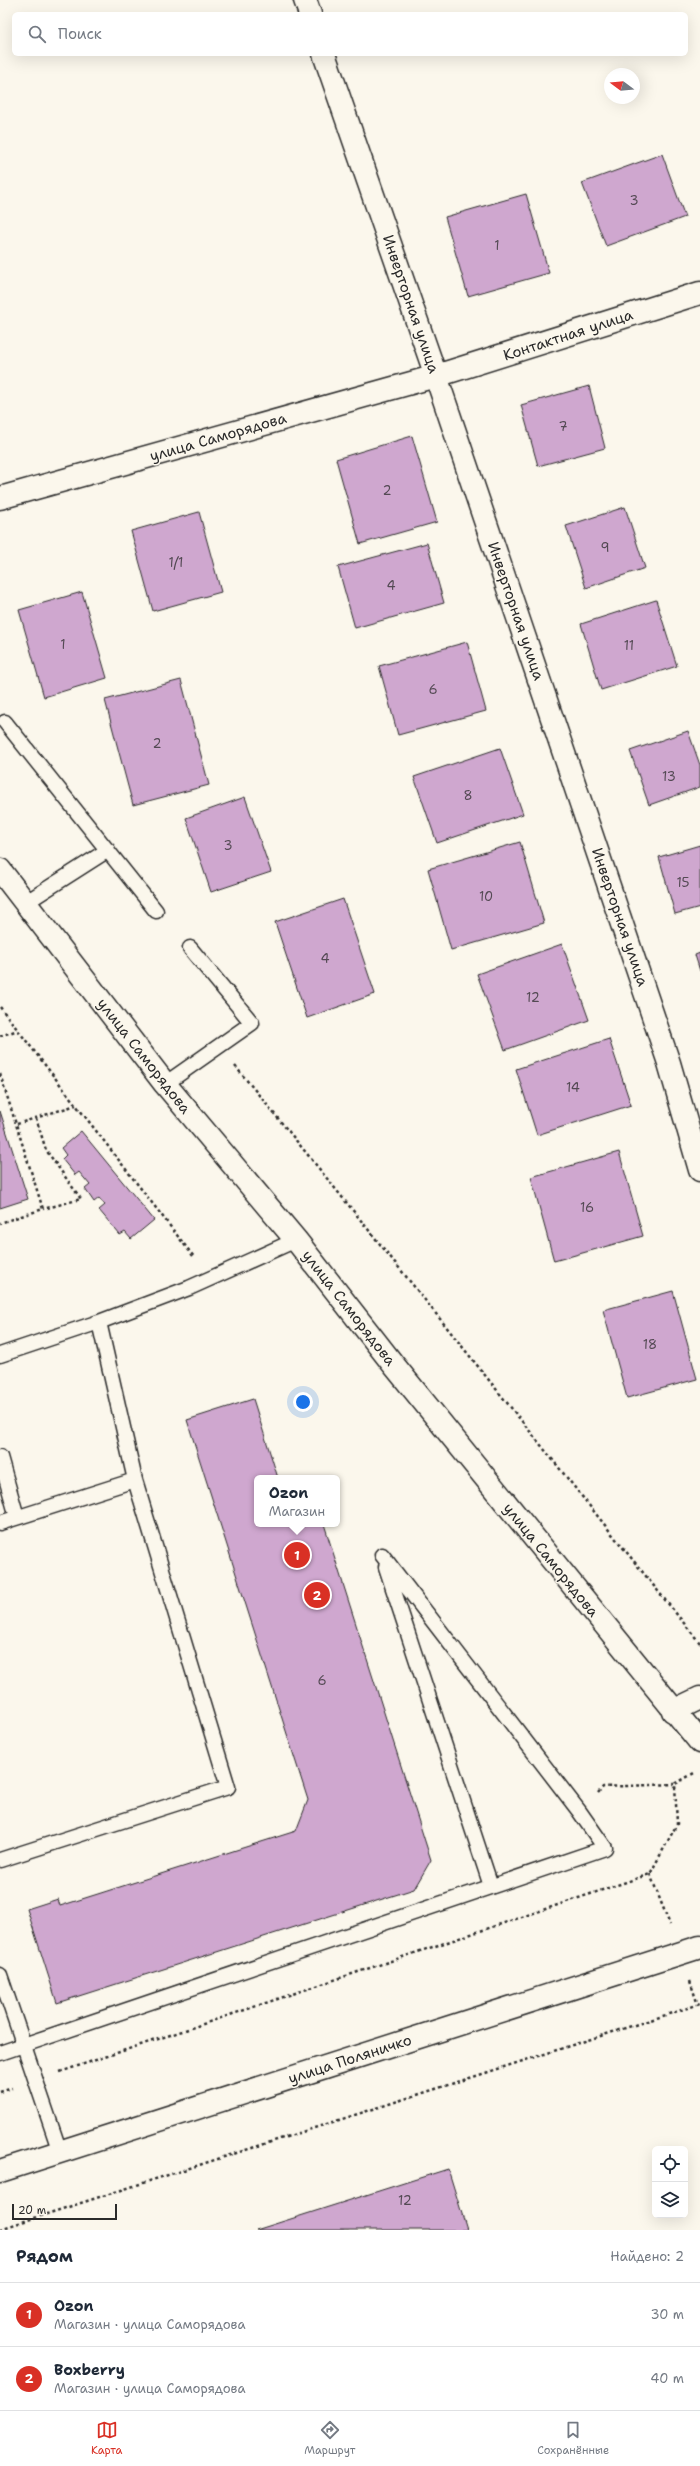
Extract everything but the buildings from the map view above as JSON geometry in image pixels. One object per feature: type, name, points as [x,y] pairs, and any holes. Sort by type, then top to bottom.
[{"type":"street","points":[[305,0],[309,12]]},
{"type":"street","name":"Инверторная улица","points":[[325,56],[436,376],[669,1063],[700,1170]]},
{"type":"street","name":"Контактная улица","points":[[436,376],[699,295]]},
{"type":"street","name":"улица Саморядова","points":[[0,498],[436,376]]},
{"type":"street","name":"улица Саморядова","points":[[0,870],[165,1084],[296,1240],[393,1364],[673,1711],[700,1742]]},
{"type":"street","points":[[673,1711],[700,1698]]},
{"type":"street","name":"улица Поляничко","points":[[0,2171],[700,1947]]},
{"type":"lane","points":[[5,722],[156,911]]},
{"type":"lane","points":[[25,902],[108,850]]},
{"type":"lane","points":[[165,1084],[252,1023],[190,948]]},
{"type":"lane","points":[[0,1355],[100,1322],[210,1278],[296,1240]]},
{"type":"lane","points":[[0,1860],[228,1787],[135,1480],[100,1322]]},
{"type":"lane","points":[[0,1457],[17,1517]]},
{"type":"lane","points":[[0,1523],[135,1480]]},
{"type":"lane","points":[[0,2052],[605,1848],[579,1811],[382,1555],[491,1886]]},
{"type":"lane","points":[[0,1974],[34,2081],[60,2152]]},
{"type":"path","points":[[0,1007],[210,1278]]},
{"type":"path","points":[[0,1036],[18,1030]]},
{"type":"path","points":[[219,1046],[342,1196],[525,1427],[700,1643]]},
{"type":"path","points":[[0,1074],[17,1124],[42,1209]]},
{"type":"path","points":[[17,1124],[76,1105]]},
{"type":"path","points":[[0,1223],[42,1209],[81,1199],[46,1150],[36,1118]]},
{"type":"path","points":[[579,1811],[603,1787],[675,1784],[698,1771]]},
{"type":"path","points":[[0,2092],[650,1874],[677,1824],[675,1784]]},
{"type":"path","points":[[0,2229],[700,2004]]},
{"type":"place","name":"Ozon","points":[[297,1555]]},
{"type":"place","name":"Boxberry","points":[[317,1595]]}]
